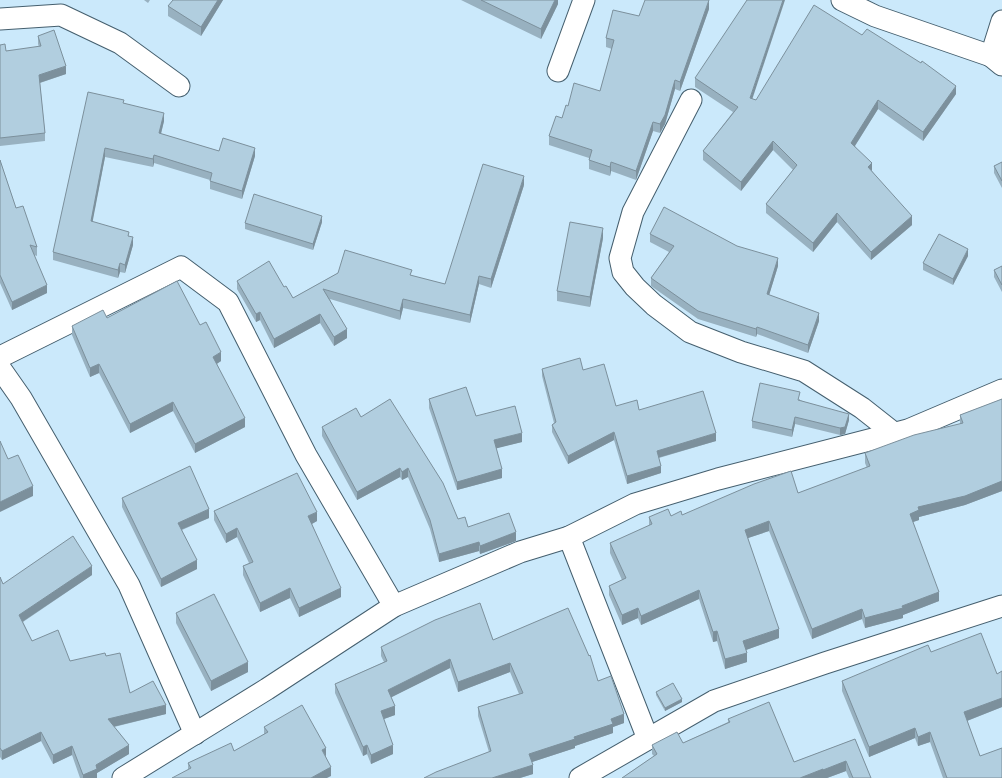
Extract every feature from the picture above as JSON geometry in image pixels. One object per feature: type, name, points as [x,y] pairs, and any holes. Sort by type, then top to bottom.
[{"type":"street","points":[[558,71],[584,0]]},
{"type":"street","points":[[842,0],[875,16],[996,61],[1002,21]]},
{"type":"street","points":[[15,12],[61,15],[120,43],[179,86]]},
{"type":"street","points":[[691,100],[633,212],[620,258],[623,272],[635,287],[654,305],[690,332],[741,352],[804,371],[862,408],[895,434]]},
{"type":"street","points":[[0,357],[181,267],[228,302],[306,455],[394,606]]},
{"type":"street","points":[[0,368],[21,398],[129,585],[194,734]]},
{"type":"street","points":[[123,778],[267,689],[394,606],[520,552],[569,537],[635,504],[718,479],[908,430],[1002,390]]},
{"type":"street","points":[[569,537],[648,739]]},
{"type":"street","points":[[580,778],[714,701],[825,663],[1002,606]]},
{"type":"building","points":[[173,0],[218,0],[201,27],[168,6]]},
{"type":"building","points":[[481,0],[555,0],[541,29]]},
{"type":"building","points":[[645,0],[709,0],[680,82],[675,80],[665,115],[660,124],[653,122],[636,171],[611,162],[610,167],[589,160],[592,150],[549,136],[556,116],[562,118],[566,105],[568,106],[574,83],[600,91],[614,40],[606,38],[613,10],[639,16]]},
{"type":"building","points":[[747,0],[783,0],[750,98],[756,100],[814,5],[862,35],[867,29],[921,63],[922,61],[956,86],[923,132],[878,100],[851,143],[872,163],[868,167],[912,216],[871,252],[837,213],[813,243],[766,204],[797,165],[773,141],[741,182],[703,151],[738,107],[695,78]]},
{"type":"building","points":[[54,30],[66,66],[39,75],[45,133],[0,138],[0,45],[5,44],[6,51],[41,46],[38,36]]},
{"type":"building","points":[[88,92],[124,100],[123,103],[164,113],[159,133],[219,151],[223,138],[255,148],[242,191],[210,181],[212,173],[154,155],[153,159],[105,148],[91,221],[129,232],[128,236],[133,237],[125,265],[120,263],[118,270],[53,252]]},
{"type":"building","points":[[0,160],[16,208],[23,206],[37,247],[30,245],[47,285],[12,302],[0,275]]},
{"type":"building","points":[[1002,162],[1002,181],[994,166]]},
{"type":"building","points":[[483,164],[524,176],[491,279],[479,276],[470,315],[403,299],[400,311],[323,289],[347,329],[334,337],[320,314],[274,339],[260,312],[256,314],[237,281],[269,261],[284,287],[286,286],[293,298],[338,273],[345,250],[412,270],[410,275],[445,284]]},
{"type":"building","points":[[254,194],[322,216],[313,244],[245,223]]},
{"type":"building","points":[[664,207],[737,246],[778,258],[767,294],[819,313],[808,345],[757,327],[756,329],[698,311],[651,278],[674,246],[650,234]]},
{"type":"building","points":[[570,222],[603,228],[590,297],[557,291]]},
{"type":"building","points":[[939,234],[968,249],[953,279],[923,263]]},
{"type":"building","points":[[1002,266],[1002,285],[994,270]]},
{"type":"building","points":[[177,281],[200,325],[206,322],[221,352],[213,357],[245,418],[195,444],[173,402],[130,424],[99,364],[90,368],[72,326],[103,310],[107,318]]},
{"type":"building","points":[[580,358],[583,370],[604,364],[616,406],[637,400],[639,410],[703,391],[716,433],[657,451],[661,466],[627,476],[614,432],[568,456],[552,425],[556,422],[542,369]]},
{"type":"building","points":[[760,383],[800,392],[798,400],[849,414],[845,427],[840,428],[795,417],[792,430],[752,421]]},
{"type":"building","points":[[466,387],[476,416],[515,406],[522,433],[494,440],[502,469],[457,482],[429,399]]},
{"type":"building","points":[[390,399],[443,483],[458,519],[465,517],[468,527],[509,513],[516,532],[480,546],[479,542],[439,554],[430,520],[408,468],[402,472],[400,468],[357,492],[322,427],[356,408],[361,417]]},
{"type":"building","points":[[1002,399],[1002,481],[965,496],[918,507],[919,510],[910,514],[939,592],[902,606],[903,608],[865,618],[862,609],[812,629],[769,521],[745,530],[779,629],[743,641],[747,653],[725,659],[717,631],[713,632],[699,590],[641,616],[638,608],[622,615],[609,586],[626,578],[610,543],[652,524],[649,517],[668,509],[671,516],[681,511],[682,515],[754,484],[791,471],[798,493],[870,466],[865,453],[914,435],[963,423],[960,415]]},
{"type":"building","points":[[0,441],[8,459],[18,455],[33,486],[0,502]]},
{"type":"building","points":[[190,466],[209,509],[178,523],[197,560],[161,579],[122,498]]},
{"type":"building","points":[[297,473],[317,512],[308,516],[341,588],[299,608],[290,588],[260,603],[243,566],[253,562],[237,528],[226,534],[214,511]]},
{"type":"building","points":[[73,536],[92,566],[19,615],[32,641],[58,630],[70,661],[105,653],[106,656],[120,653],[130,693],[153,681],[166,705],[108,719],[129,745],[96,765],[97,769],[83,775],[72,746],[53,755],[41,732],[2,751],[0,748],[0,577],[3,584]]},
{"type":"building","points":[[214,594],[248,662],[211,681],[176,613]]},
{"type":"building","points":[[480,603],[493,640],[568,608],[589,656],[590,655],[598,681],[611,676],[624,714],[611,719],[613,724],[574,737],[575,739],[529,754],[533,765],[492,778],[424,778],[491,751],[478,707],[523,693],[510,663],[458,682],[450,659],[388,690],[395,706],[381,711],[393,745],[371,755],[367,745],[363,747],[335,684],[387,661],[381,647],[435,620]]},
{"type":"building","points":[[981,633],[997,674],[1002,671],[1002,698],[964,712],[980,756],[1002,748],[1002,778],[947,778],[930,732],[918,737],[915,728],[869,747],[842,681],[928,645],[931,652]]},
{"type":"building","points":[[673,683],[682,699],[665,708],[656,692]]},
{"type":"building","points":[[769,702],[794,762],[855,739],[871,778],[853,778],[846,761],[800,778],[622,778],[657,754],[652,745],[677,732],[683,743],[730,722],[728,719]]},
{"type":"building","points":[[302,705],[326,748],[322,750],[331,767],[311,778],[172,778],[191,768],[188,763],[231,743],[234,751],[268,732],[264,727]]}]
